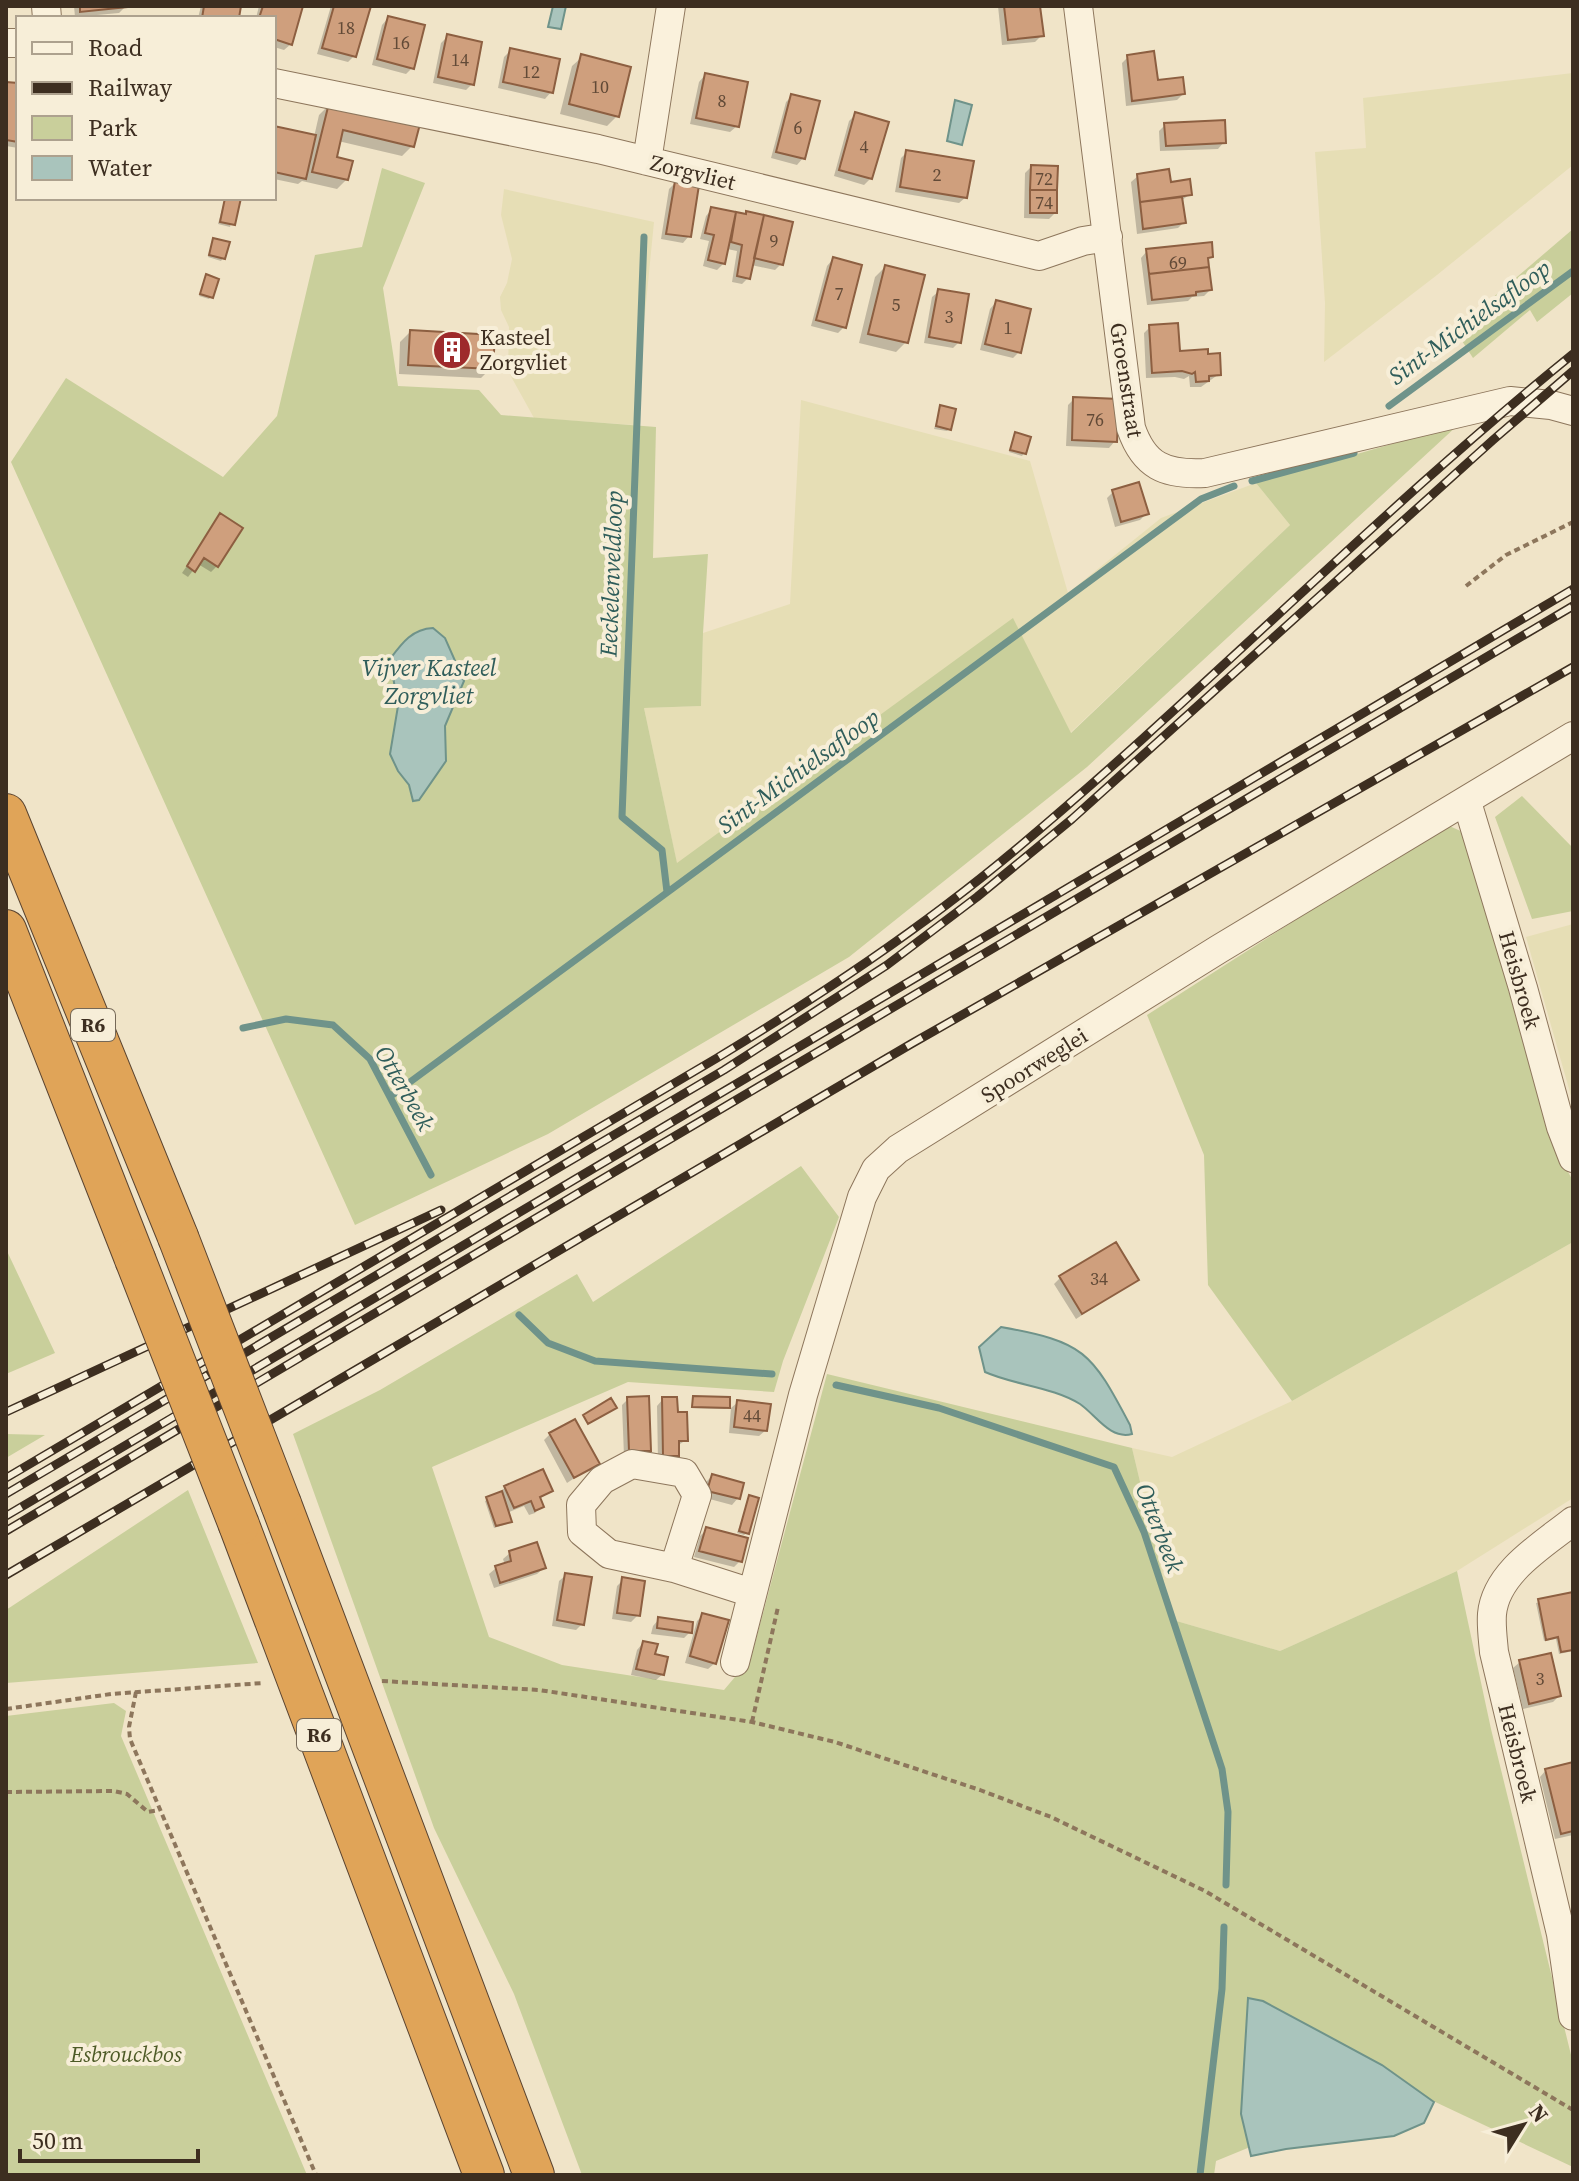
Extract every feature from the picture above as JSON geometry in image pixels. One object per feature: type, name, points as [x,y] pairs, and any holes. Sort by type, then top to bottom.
[{"type":"highway","name":"R6","points":[[6,814],[178,1237],[534,2175]]},
{"type":"highway","name":"R6","points":[[6,930],[239,1525],[484,2175]]},
{"type":"street","points":[[647,161],[671,6]]},
{"type":"street","name":"Groenstraat","points":[[1078,6],[1131,428],[1138,448],[1148,460],[1175,472],[1205,473],[1510,401],[1551,405],[1573,411]]},
{"type":"street","name":"Zorgvliet","points":[[276,83],[647,161],[1039,256],[1083,241],[1108,237]]},
{"type":"street","name":"Spoorweglei","points":[[735,1662],[803,1395],[862,1197],[876,1169],[898,1149],[1219,949],[1573,736]]},
{"type":"street","name":"Heisbroek","points":[[1467,802],[1561,1127],[1573,1158]]},
{"type":"street","name":"Heisbroek","points":[[1573,1521],[1530,1555],[1501,1585],[1492,1613],[1494,1652],[1561,1934],[1573,2016]]},
{"type":"street","points":[[674,1568],[752,1593]]},
{"type":"path","points":[[1466,586],[1506,555],[1573,522]]},
{"type":"path","points":[[381,1681],[539,1690],[752,1722],[835,1742],[980,1790],[1051,1817],[1205,1891],[1573,2110]]},
{"type":"path","points":[[6,1709],[136,1692],[263,1683]]},
{"type":"path","points":[[136,1692],[129,1727],[130,1739],[316,2175]]},
{"type":"path","points":[[6,1792],[114,1791],[127,1794],[148,1812],[159,1810]]},
{"type":"shaded area","points":[[1573,73],[1573,165],[1324,362],[1325,303],[1315,152],[1366,148],[1363,98]]},
{"type":"shaded area","points":[[504,189],[654,222],[634,425],[534,418],[508,371],[509,327],[501,310],[500,297],[507,283],[512,259],[501,215]]},
{"type":"shaded area","points":[[801,400],[1030,461],[1068,593],[1161,518],[1256,483],[1290,525],[1070,733],[1013,619],[677,864],[644,708],[701,706],[703,633],[790,604]]},
{"type":"shaded area","points":[[1573,924],[1573,1103],[1526,937]]},
{"type":"shaded area","points":[[1573,1242],[1573,1498],[1457,1571],[1280,1651],[1173,1620],[1132,1448],[1172,1457],[1292,1401]]},
{"type":"green space","points":[[382,168],[425,183],[383,288],[398,386],[479,390],[501,415],[656,427],[653,558],[708,554],[701,706],[644,708],[677,863],[1013,618],[1071,733],[1290,525],[1256,483],[1458,425],[1087,767],[849,957],[548,1134],[355,1225],[11,462],[66,378],[223,477],[277,416],[315,255],[362,247]]},
{"type":"green space","points":[[1573,229],[1573,293],[1537,322],[1530,310],[1473,358],[1455,330]]},
{"type":"green space","points":[[1522,796],[1573,848],[1573,911],[1532,919],[1495,817]]},
{"type":"green space","points":[[1445,824],[1465,833],[1549,1137],[1573,1181],[1573,1242],[1292,1401],[1208,1285],[1204,1155],[1147,1015]]},
{"type":"green space","points":[[801,1166],[839,1217],[774,1392],[628,1382],[432,1467],[489,1637],[562,1665],[724,1690],[751,1658],[827,1374],[1132,1448],[1173,1620],[1280,1651],[1457,1571],[1491,1729],[1573,2063],[1573,2167],[1272,2025],[1255,2145],[1216,2161],[1214,2175],[582,2175],[514,1994],[434,1828],[293,1434],[380,1390],[577,1274],[593,1302]]},
{"type":"green space","points":[[6,1249],[55,1353],[6,1374]]},
{"type":"green space","points":[[6,1434],[45,1435],[6,1458]]},
{"type":"green space","points":[[188,1490],[258,1663],[6,1683],[6,1610]]},
{"type":"green space","name":"Esbrouckbos","points":[[114,1703],[126,1711],[121,1736],[307,2175],[6,2175],[6,1716]]},
{"type":"water","points":[[553,6],[566,6],[561,29],[548,27]]},
{"type":"water","points":[[955,100],[972,105],[962,145],[947,141]]},
{"type":"water","name":"Vijver Kasteel Zorgvliet","points":[[433,628],[445,638],[464,681],[445,726],[446,761],[419,800],[413,801],[409,785],[390,754],[398,706],[390,659],[413,634]]},
{"type":"water","points":[[1001,1327],[1051,1338],[1082,1354],[1105,1381],[1132,1434],[1124,1435],[1110,1430],[1069,1398],[985,1372],[979,1347]]},
{"type":"water","points":[[1248,1998],[1263,2001],[1382,2065],[1434,2102],[1424,2123],[1394,2136],[1251,2156],[1241,2114]]},
{"type":"building","points":[[80,6],[127,6],[127,7],[80,12]]},
{"type":"building","points":[[204,6],[241,6],[239,16],[202,16]]},
{"type":"building","points":[[263,6],[303,6],[292,45],[276,40],[276,16],[260,16]]},
{"type":"building","points":[[334,6],[371,6],[356,57],[322,48]]},
{"type":"building","points":[[1004,6],[1040,6],[1044,36],[1008,40]]},
{"type":"building","points":[[388,16],[425,25],[414,69],[377,59]]},
{"type":"building","points":[[447,34],[482,42],[474,85],[438,77]]},
{"type":"building","points":[[510,48],[560,59],[553,93],[503,82]]},
{"type":"building","points":[[1154,51],[1158,80],[1183,77],[1185,94],[1132,101],[1127,55]]},
{"type":"building","points":[[581,54],[631,67],[619,117],[569,104]]},
{"type":"building","points":[[705,73],[748,82],[739,127],[696,118]]},
{"type":"building","points":[[6,82],[16,83],[16,142],[6,140]]},
{"type":"building","points":[[791,94],[820,101],[805,159],[776,152]]},
{"type":"building","points":[[329,103],[420,124],[414,147],[343,130],[337,157],[353,161],[348,180],[312,172]]},
{"type":"building","points":[[855,112],[889,122],[872,179],[839,170]]},
{"type":"building","points":[[1225,120],[1226,143],[1166,146],[1164,123]]},
{"type":"building","points":[[276,126],[316,135],[306,179],[276,172]]},
{"type":"building","points":[[906,150],[974,161],[967,198],[900,187]]},
{"type":"building","points":[[1031,165],[1058,166],[1057,190],[1030,190]]},
{"type":"building","points":[[1169,169],[1171,182],[1190,179],[1192,195],[1140,202],[1137,174]]},
{"type":"building","points":[[675,181],[699,185],[691,237],[666,234]]},
{"type":"building","points":[[1030,190],[1057,190],[1057,213],[1030,213]]},
{"type":"building","points":[[1182,197],[1186,223],[1143,229],[1140,202]]},
{"type":"building","points":[[225,200],[241,200],[235,225],[220,222]]},
{"type":"building","points":[[711,207],[736,212],[725,264],[708,260],[714,235],[705,233]]},
{"type":"building","points":[[746,211],[764,215],[750,279],[737,276],[742,245],[731,242],[736,212],[746,214]]},
{"type":"building","points":[[764,215],[793,222],[783,265],[754,258]]},
{"type":"building","points":[[213,238],[230,242],[225,259],[209,255]]},
{"type":"building","points":[[1212,242],[1213,257],[1208,258],[1209,267],[1149,274],[1146,249]]},
{"type":"building","points":[[833,257],[862,265],[846,328],[816,320]]},
{"type":"building","points":[[885,265],[925,275],[908,343],[868,334]]},
{"type":"building","points":[[1209,267],[1212,290],[1152,300],[1149,274]]},
{"type":"building","points":[[206,274],[219,279],[213,298],[200,294]]},
{"type":"building","points":[[938,289],[969,294],[961,343],[929,337]]},
{"type":"building","points":[[996,300],[1031,309],[1021,353],[985,344]]},
{"type":"building","points":[[1178,323],[1180,351],[1208,349],[1208,354],[1220,353],[1221,375],[1209,376],[1209,381],[1196,382],[1195,372],[1152,373],[1149,325]]},
{"type":"building","name":"Kasteel Zorgvliet","points":[[410,330],[495,335],[493,369],[408,365]]},
{"type":"building","points":[[1073,397],[1119,399],[1117,442],[1072,440]]},
{"type":"building","points":[[940,405],[956,409],[951,430],[936,426]]},
{"type":"building","points":[[1015,432],[1031,437],[1026,454],[1010,450]]},
{"type":"building","points":[[1139,482],[1149,514],[1121,522],[1112,490]]},
{"type":"building","points":[[220,513],[243,528],[218,567],[204,558],[195,572],[187,566]]},
{"type":"building","points":[[1116,1242],[1139,1280],[1082,1314],[1059,1276]]},
{"type":"building","points":[[649,1396],[651,1451],[629,1451],[627,1397]]},
{"type":"building","points":[[693,1396],[730,1397],[730,1408],[692,1407]]},
{"type":"building","points":[[662,1397],[677,1397],[678,1412],[687,1412],[688,1441],[679,1441],[679,1456],[663,1456]]},
{"type":"building","points":[[611,1398],[617,1408],[588,1424],[583,1415]]},
{"type":"building","points":[[737,1400],[771,1404],[767,1431],[734,1427]]},
{"type":"building","points":[[575,1419],[600,1464],[574,1478],[549,1433]]},
{"type":"building","points":[[543,1469],[553,1491],[540,1497],[544,1507],[535,1511],[531,1501],[514,1508],[504,1486]]},
{"type":"building","points":[[712,1474],[744,1483],[740,1499],[707,1491]]},
{"type":"building","points":[[502,1491],[512,1522],[496,1526],[486,1497]]},
{"type":"building","points":[[749,1495],[759,1498],[749,1534],[739,1531]]},
{"type":"building","points":[[706,1527],[748,1538],[742,1562],[699,1551]]},
{"type":"building","points":[[537,1542],[546,1568],[500,1583],[495,1566],[511,1561],[509,1551]]},
{"type":"building","points":[[565,1573],[592,1577],[584,1625],[557,1620]]},
{"type":"building","points":[[622,1577],[645,1581],[640,1616],[617,1613]]},
{"type":"building","points":[[1573,1592],[1573,1650],[1561,1652],[1558,1637],[1546,1640],[1538,1599]]},
{"type":"building","points":[[702,1613],[729,1620],[716,1664],[690,1656]]},
{"type":"building","points":[[658,1617],[693,1622],[692,1633],[657,1628]]},
{"type":"building","points":[[643,1641],[658,1644],[655,1654],[668,1657],[664,1675],[636,1669]]},
{"type":"building","points":[[1551,1653],[1561,1696],[1529,1704],[1519,1660]]},
{"type":"building","points":[[1573,1762],[1573,1831],[1561,1834],[1545,1769]]},
{"type":"waterway","name":"Eeckelenveldloop","points":[[644,237],[622,817],[662,850],[667,892]]},
{"type":"waterway","name":"Sint-Michielsafloop","points":[[1389,406],[1573,271]]},
{"type":"waterway","name":"Sint-Michielsafloop","points":[[1252,481],[1354,453]]},
{"type":"waterway","name":"Sint-Michielsafloop","points":[[391,1096],[1201,499],[1234,486]]},
{"type":"waterway","name":"Otterbeek","points":[[243,1028],[286,1019],[333,1025],[370,1059],[431,1175]]},
{"type":"waterway","name":"Otterbeek","points":[[519,1315],[548,1343],[595,1361],[772,1374]]},
{"type":"waterway","name":"Otterbeek","points":[[836,1385],[939,1408],[1114,1467],[1144,1532],[1222,1769],[1228,1812],[1226,1885]]},
{"type":"waterway","name":"Otterbeek","points":[[1200,2175],[1222,1989],[1224,1927]]},
{"type":"railway","points":[[6,1478],[717,1058],[906,934],[979,880],[1085,790],[1431,475],[1573,354]]},
{"type":"railway","points":[[6,1494],[724,1070],[887,965],[1072,819],[1573,371]]},
{"type":"railway","points":[[6,1516],[1573,589]]},
{"type":"railway","points":[[6,1531],[1573,606]]},
{"type":"railway","points":[[6,1575],[911,1044],[1573,667]]},
{"type":"railway","points":[[6,1412],[441,1210]]},
{"type":"place","name":"Kasteel Zorgvliet","points":[[452,350]]}]
